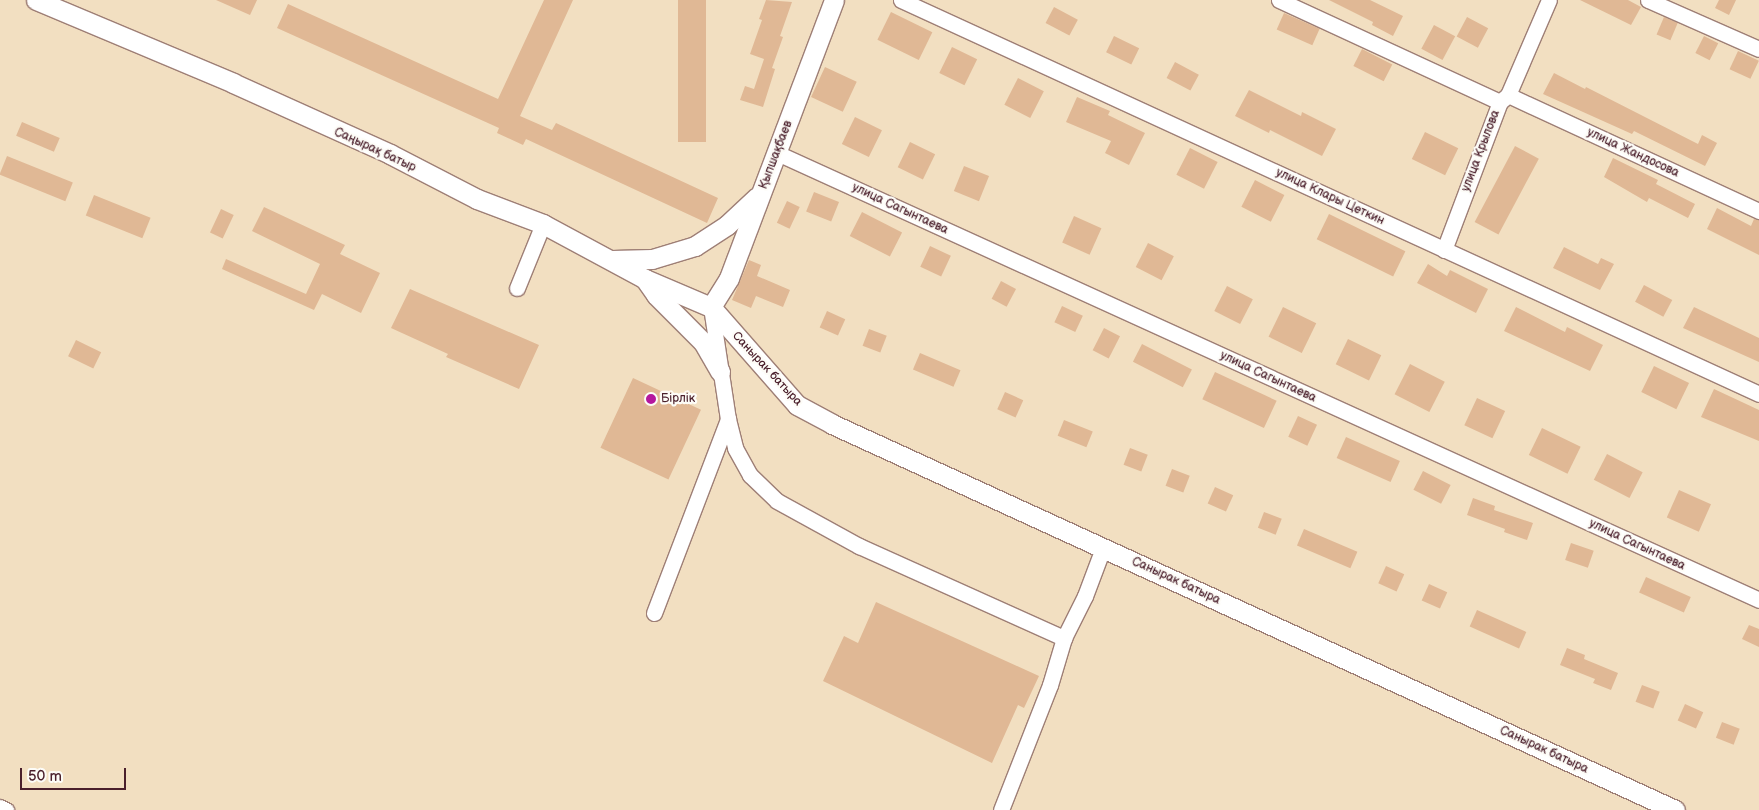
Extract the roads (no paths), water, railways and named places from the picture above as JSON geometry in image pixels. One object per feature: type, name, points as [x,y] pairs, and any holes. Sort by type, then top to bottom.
[{"type":"street","name":"Саңырақ батыр","points":[[36,0],[233,83],[390,154],[477,199],[543,224],[645,279],[711,306]]},
{"type":"street","name":"Қыпшақбаев","points":[[711,306],[729,278],[834,0]]},
{"type":"street","name":"улица Клары Цеткин","points":[[901,0],[1759,394]]},
{"type":"street","name":"улица Жандосова","points":[[1279,0],[1759,211]]},
{"type":"street","name":"улица Крылова","points":[[1444,250],[1504,99],[1548,0]]},
{"type":"street","points":[[1648,0],[1759,49]]},
{"type":"street","name":"улица Сагынтаева","points":[[777,153],[1759,600]]},
{"type":"street","points":[[611,260],[652,258],[695,246],[727,225],[762,193]]},
{"type":"street","points":[[517,288],[543,224]]},
{"type":"street","points":[[645,279],[656,295],[703,342],[720,372]]},
{"type":"street","points":[[711,306],[720,372],[735,448],[750,475],[777,502],[859,546],[1064,638]]},
{"type":"street","name":"Санырак батыра","points":[[711,306],[798,405],[832,424],[1675,810]]},
{"type":"street","points":[[654,613],[728,419]]},
{"type":"street","points":[[1001,810],[1050,685],[1064,638],[1085,596],[1103,548]]},
{"type":"street","points":[[0,807],[6,810]]},
{"type":"place","name":"Бірлік","points":[[651,399]]}]
